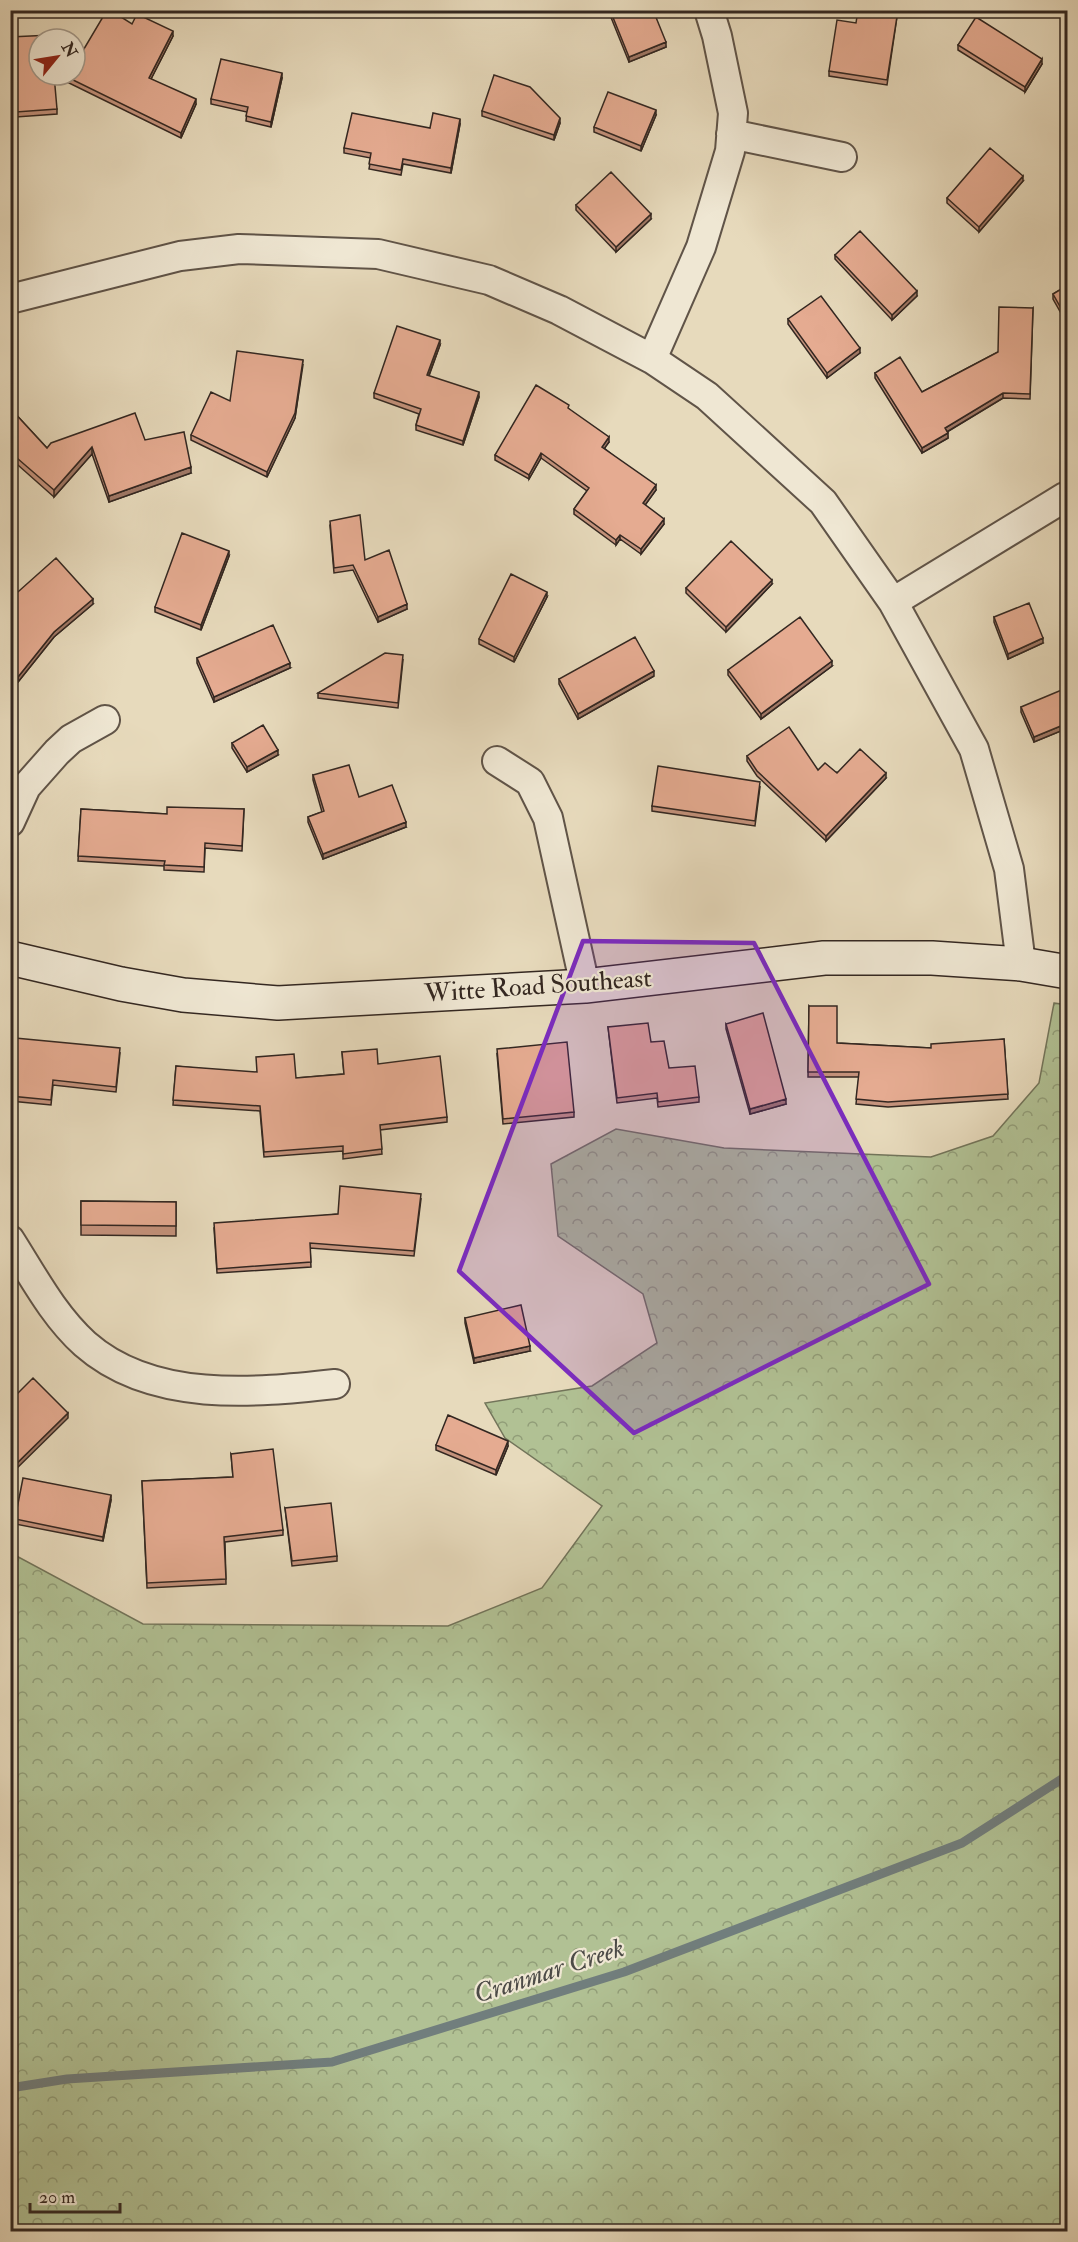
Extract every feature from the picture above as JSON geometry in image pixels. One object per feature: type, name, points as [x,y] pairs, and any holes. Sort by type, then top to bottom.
[{"type":"street","points":[[651,359],[701,247],[730,151],[733,114],[717,36],[709,10]]},
{"type":"street","points":[[731,134],[842,157]]},
{"type":"street","points":[[10,299],[180,256],[239,249],[378,254],[489,280],[559,310],[651,359],[707,396],[823,502],[893,602],[974,749],[1009,869],[1021,964]]},
{"type":"street","points":[[893,602],[1066,500]]},
{"type":"street","points":[[10,822],[26,787],[57,752],[71,739],[105,720]]},
{"type":"street","points":[[498,761],[530,782],[548,818],[585,986]]},
{"type":"street","name":"Witte Road Southeast","points":[[10,958],[121,984],[183,995],[278,1003],[585,986],[824,958],[932,958],[1021,964],[1068,972]]},
{"type":"street","points":[[10,1240],[54,1310],[86,1345],[120,1367],[156,1381],[208,1391],[286,1389],[335,1384]]},
{"type":"highlighted area","points":[[583,941],[754,943],[929,1284],[634,1433],[459,1271]]},
{"type":"green space","points":[[1054,1003],[1068,1005],[1067,2231],[11,2231],[11,1553],[143,1624],[448,1626],[542,1588],[602,1506],[505,1438],[485,1403],[592,1386],[657,1343],[643,1294],[558,1236],[551,1164],[616,1129],[724,1148],[931,1157],[993,1136],[1039,1083]]},
{"type":"building","points":[[107,10],[132,24],[137,14],[173,31],[149,78],[196,99],[181,133],[87,87],[87,44]]},
{"type":"building","points":[[610,10],[653,10],[666,42],[629,57]]},
{"type":"building","points":[[858,10],[898,10],[887,80],[829,71],[837,20],[856,23]]},
{"type":"building","points":[[976,17],[1042,59],[1025,87],[958,45]]},
{"type":"building","points":[[27,36],[27,87],[55,87],[57,109],[16,112],[14,74],[10,79],[10,37]]},
{"type":"building","points":[[221,59],[282,73],[271,122],[246,116],[248,107],[211,99]]},
{"type":"building","points":[[494,75],[530,87],[560,118],[554,135],[482,111]]},
{"type":"building","points":[[608,92],[656,110],[641,146],[594,127]]},
{"type":"building","points":[[352,113],[430,128],[433,113],[460,119],[451,168],[403,159],[401,170],[369,164],[371,153],[344,148]]},
{"type":"building","points":[[990,148],[1023,176],[979,227],[947,198]]},
{"type":"building","points":[[611,172],[651,214],[616,247],[576,205]]},
{"type":"building","points":[[860,231],[917,291],[892,315],[835,255]]},
{"type":"building","points":[[1068,285],[1068,317],[1066,317],[1053,294]]},
{"type":"building","points":[[821,296],[860,348],[827,373],[788,319]]},
{"type":"building","points":[[999,307],[1033,308],[1030,394],[1003,393],[945,428],[948,433],[922,448],[875,373],[900,357],[922,392],[998,352]]},
{"type":"building","points":[[397,326],[440,340],[427,375],[479,392],[463,441],[416,425],[421,409],[374,393]]},
{"type":"building","points":[[237,351],[303,360],[295,413],[267,472],[191,435],[211,392],[230,401]]},
{"type":"building","points":[[536,385],[569,405],[568,408],[609,437],[602,447],[656,485],[643,503],[664,519],[641,549],[620,535],[616,540],[574,509],[589,488],[541,453],[529,475],[495,455]]},
{"type":"building","points":[[10,408],[47,448],[51,443],[135,413],[145,440],[184,432],[191,467],[109,496],[92,447],[54,490],[10,452]]},
{"type":"building","points":[[360,515],[365,560],[389,550],[407,604],[378,617],[353,565],[334,568],[330,521]]},
{"type":"building","points":[[182,533],[229,551],[201,625],[155,607]]},
{"type":"building","points":[[731,541],[772,580],[726,627],[686,588]]},
{"type":"building","points":[[56,558],[93,599],[54,632],[18,677],[10,671],[10,599]]},
{"type":"building","points":[[511,574],[547,592],[514,657],[479,639]]},
{"type":"building","points":[[1029,603],[1043,638],[1008,654],[994,617]]},
{"type":"building","points":[[800,617],[832,661],[761,714],[728,670]]},
{"type":"building","points":[[273,625],[290,663],[214,697],[197,658]]},
{"type":"building","points":[[635,637],[654,671],[578,714],[559,679]]},
{"type":"building","points":[[385,653],[403,655],[398,703],[318,693]]},
{"type":"building","points":[[1064,689],[1068,698],[1068,723],[1034,737],[1021,707]]},
{"type":"building","points":[[263,725],[278,750],[247,767],[232,743]]},
{"type":"building","points":[[789,727],[818,770],[825,763],[837,773],[860,749],[886,773],[826,836],[757,771],[747,756]]},
{"type":"building","points":[[349,765],[359,797],[392,785],[406,822],[323,854],[308,817],[324,811],[313,775]]},
{"type":"building","points":[[658,766],[760,782],[755,821],[652,806]]},
{"type":"building","points":[[167,807],[244,809],[242,846],[205,843],[204,867],[164,865],[165,861],[78,856],[81,809],[167,814]]},
{"type":"building","points":[[809,1006],[837,1006],[837,1043],[931,1048],[931,1044],[1004,1039],[1008,1094],[888,1102],[856,1099],[859,1072],[808,1072]]},
{"type":"building","points":[[763,1013],[786,1099],[750,1109],[726,1024]]},
{"type":"building","points":[[648,1023],[651,1042],[664,1041],[669,1068],[695,1066],[699,1097],[658,1102],[657,1093],[617,1098],[608,1027]]},
{"type":"building","points":[[15,1038],[120,1048],[116,1087],[53,1080],[51,1100],[10,1096]]},
{"type":"building","points":[[567,1042],[574,1112],[503,1119],[497,1049]]},
{"type":"building","points":[[377,1049],[378,1064],[440,1056],[447,1117],[380,1125],[382,1149],[343,1154],[343,1146],[264,1152],[260,1106],[173,1100],[176,1066],[257,1072],[256,1057],[294,1054],[296,1078],[344,1074],[342,1052]]},
{"type":"building","points":[[340,1186],[421,1194],[414,1251],[310,1243],[311,1262],[217,1269],[214,1223],[338,1214]]},
{"type":"building","points":[[81,1201],[176,1202],[176,1226],[81,1225]]},
{"type":"building","points":[[521,1305],[530,1346],[474,1358],[465,1318]]},
{"type":"building","points":[[33,1378],[68,1413],[10,1470],[10,1401]]},
{"type":"building","points":[[448,1415],[508,1441],[496,1470],[436,1445]]},
{"type":"building","points":[[273,1449],[283,1530],[224,1537],[226,1579],[147,1583],[142,1481],[233,1477],[231,1454]]},
{"type":"building","points":[[23,1478],[111,1495],[103,1537],[15,1519]]},
{"type":"building","points":[[331,1503],[337,1556],[292,1561],[285,1508]]},
{"type":"waterway","name":"Cranmar Creek","points":[[10,2088],[67,2079],[332,2062],[624,1972],[962,1843],[1068,1775]]}]
